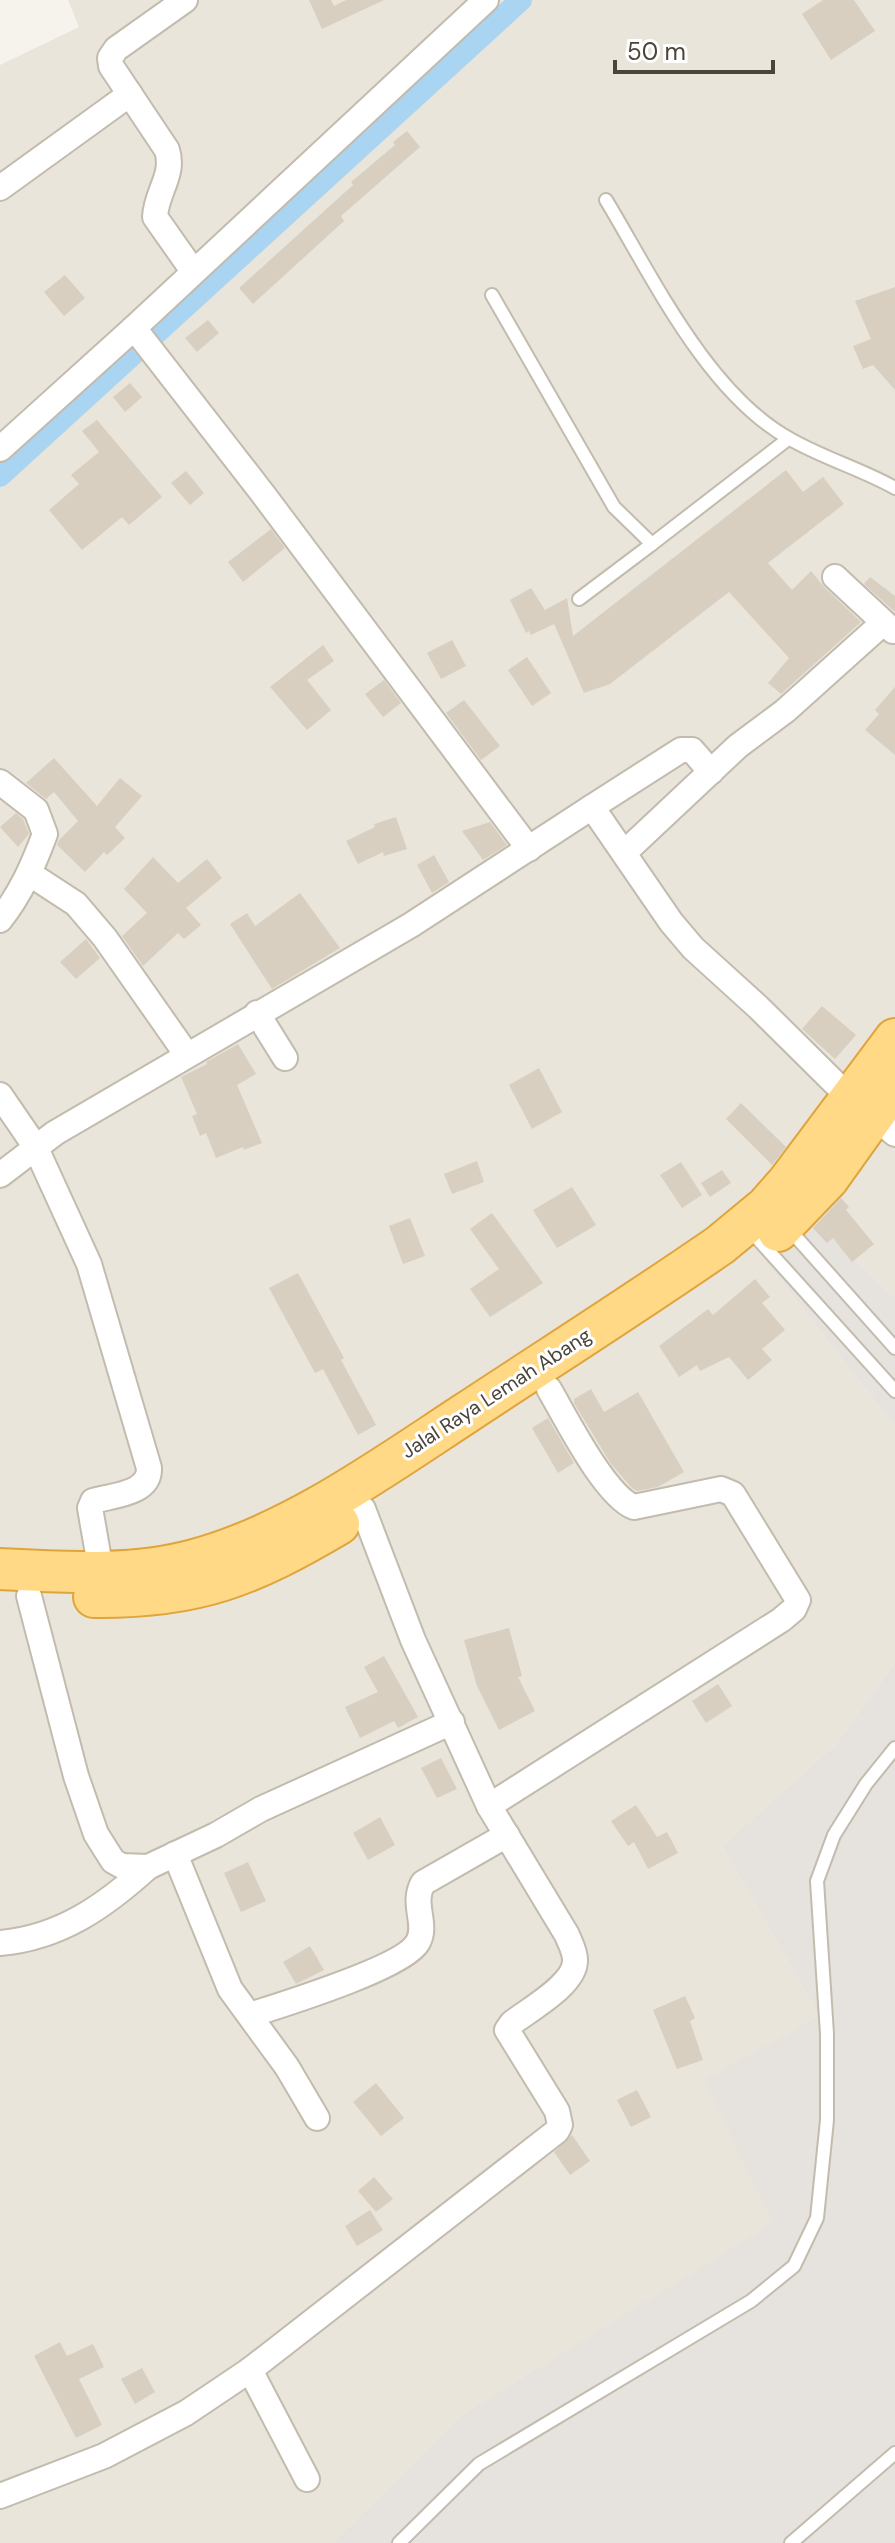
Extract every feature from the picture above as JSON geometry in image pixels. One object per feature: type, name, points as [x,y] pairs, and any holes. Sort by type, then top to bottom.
[{"type":"highway","name":"Jalal Raya Lemah Abang","points":[[15,1596],[126,1597],[163,1595],[205,1587],[243,1575],[287,1555],[363,1509],[692,1295],[879,1108],[895,1039]]},
{"type":"highway","name":"Jalal Raya Lemah Abang","points":[[0,1569],[136,1570],[191,1561],[236,1547],[287,1523],[409,1450],[677,1275],[764,1225]]},
{"type":"street","points":[[185,0],[116,49],[110,58],[111,66],[167,150],[171,162],[155,217],[193,271]]},
{"type":"street","points":[[4,437],[137,332],[193,271],[486,0]]},
{"type":"street","points":[[0,188],[130,94]]},
{"type":"street","points":[[137,332],[529,849]]},
{"type":"street","points":[[624,853],[738,746],[889,628],[835,577]]},
{"type":"street","points":[[0,1175],[35,1146],[411,925],[681,750],[694,752],[711,772]]},
{"type":"street","points":[[0,782],[36,810],[45,834],[18,897],[0,920]]},
{"type":"street","points":[[592,807],[671,922],[693,948],[879,1108]]},
{"type":"street","points":[[30,874],[76,904],[105,938],[187,1055]]},
{"type":"street","points":[[257,1013],[285,1058]]},
{"type":"street","points":[[0,1095],[35,1146],[89,1264],[149,1468],[147,1481],[140,1488],[93,1501],[90,1508],[101,1571]]},
{"type":"street","points":[[489,1806],[781,1620],[794,1609],[798,1600],[733,1494],[721,1489],[634,1507],[625,1504],[600,1472],[549,1389]]},
{"type":"street","points":[[0,2496],[104,2456],[152,2433],[250,2370],[557,2131],[560,2125],[557,2111],[507,2030],[565,1983],[576,1963],[574,1953],[567,1935],[489,1806],[413,1640],[363,1509]]},
{"type":"street","points":[[15,1596],[96,1834],[108,1855],[119,1865],[148,1867]]},
{"type":"street","points":[[0,1943],[35,1938],[80,1919],[117,1894],[148,1867],[216,1835],[261,1809],[452,1722]]},
{"type":"street","points":[[250,2015],[320,1991],[409,1954],[419,1941],[421,1929],[417,1893],[423,1883],[507,1835]]},
{"type":"street","points":[[175,1854],[230,1989],[287,2067],[317,2118]]},
{"type":"street","points":[[250,2370],[307,2479]]},
{"type":"lane","points":[[606,200],[696,350],[742,403],[788,439],[895,488]]},
{"type":"lane","points":[[492,295],[614,507],[652,544]]},
{"type":"lane","points":[[579,599],[788,439]]},
{"type":"lane","points":[[764,1225],[895,1348]]},
{"type":"lane","points":[[764,1225],[895,1391]]},
{"type":"lane","points":[[399,2543],[479,2464],[751,2301],[794,2266],[817,2218],[827,2120],[827,2034],[817,1881],[834,1835],[866,1784],[895,1748]]},
{"type":"lane","points":[[791,2543],[895,2453]]},
{"type":"shaded area","points":[[68,0],[895,0],[895,1298],[810,1216],[761,1256],[895,1426],[895,1663],[835,1745],[722,1846],[819,2015],[705,2080],[774,2223],[463,2414],[332,2543],[0,2543],[0,65],[79,27]]},
{"type":"shaded area","points":[[810,1216],[895,1298],[895,1426],[761,1256]]},
{"type":"shaded area","points":[[895,1663],[895,2543],[332,2543],[463,2414],[773,2223],[704,2080],[819,2015],[722,1846],[835,1745]]},
{"type":"building","points":[[309,0],[331,0],[334,6],[346,0],[384,0],[322,29]]},
{"type":"building","points":[[823,0],[854,0],[875,31],[831,60],[802,14]]},
{"type":"building","points":[[407,131],[420,147],[341,216],[344,221],[253,304],[239,288],[353,185],[351,182]]},
{"type":"building","points":[[65,275],[85,298],[64,316],[44,292]]},
{"type":"building","points":[[895,287],[895,390],[873,365],[863,369],[853,346],[871,339],[855,301]]},
{"type":"building","points":[[208,320],[219,333],[197,352],[185,338]]},
{"type":"building","points":[[130,383],[142,397],[125,412],[113,397]]},
{"type":"building","points":[[97,420],[162,497],[129,525],[122,517],[82,550],[49,510],[79,484],[71,475],[99,452],[82,431]]},
{"type":"building","points":[[786,470],[803,492],[823,477],[844,504],[768,563],[792,590],[811,571],[861,622],[781,694],[768,683],[789,658],[729,592],[610,684],[584,693],[554,624],[531,635],[529,631],[526,633],[510,600],[531,588],[545,610],[567,598],[573,636]]},
{"type":"building","points":[[186,471],[204,493],[190,505],[171,483]]},
{"type":"building","points":[[271,529],[285,548],[243,582],[228,562]]},
{"type":"building","points":[[870,577],[895,596],[895,612],[864,584]]},
{"type":"building","points":[[452,640],[466,666],[441,679],[427,653]]},
{"type":"building","points":[[323,645],[334,661],[307,680],[331,710],[307,730],[270,687]]},
{"type":"building","points":[[527,657],[551,693],[532,706],[508,670]]},
{"type":"building","points":[[384,680],[401,703],[383,717],[365,694]]},
{"type":"building","points":[[895,687],[895,755],[865,730],[879,714],[875,710]]},
{"type":"building","points":[[464,700],[500,746],[481,760],[446,713]]},
{"type":"building","points":[[54,758],[97,806],[120,778],[142,796],[115,827],[125,838],[107,855],[104,852],[85,872],[57,845],[78,821],[54,792],[46,799],[26,783]]},
{"type":"building","points":[[16,813],[23,819],[29,834],[18,847],[0,827]]},
{"type":"building","points":[[396,817],[407,849],[384,856],[383,852],[358,864],[346,841],[375,827],[374,824]]},
{"type":"building","points":[[490,822],[507,845],[483,860],[462,831]]},
{"type":"building","points":[[434,855],[449,882],[432,893],[417,865]]},
{"type":"building","points":[[153,857],[178,883],[207,859],[222,878],[186,908],[201,925],[184,939],[178,933],[143,966],[122,936],[147,913],[124,889]]},
{"type":"building","points":[[300,893],[340,948],[272,989],[230,924],[247,913],[255,926]]},
{"type":"building","points":[[86,939],[100,958],[76,979],[60,962]]},
{"type":"building","points":[[822,1006],[856,1035],[835,1059],[802,1029]]},
{"type":"building","points":[[238,1044],[256,1074],[237,1085],[262,1143],[216,1158],[206,1133],[200,1136],[192,1116],[197,1114],[181,1077]]},
{"type":"building","points":[[539,1068],[562,1112],[532,1129],[509,1085]]},
{"type":"building","points":[[741,1103],[786,1147],[772,1165],[726,1119]]},
{"type":"building","points":[[477,1161],[484,1182],[452,1194],[444,1174]]},
{"type":"building","points":[[681,1162],[702,1195],[682,1208],[660,1175]]},
{"type":"building","points":[[722,1170],[731,1183],[710,1197],[701,1183]]},
{"type":"building","points":[[572,1187],[596,1225],[557,1248],[533,1210]]},
{"type":"building","points":[[841,1198],[849,1207],[846,1210],[874,1244],[852,1262],[833,1238],[827,1243],[813,1228]]},
{"type":"building","points":[[492,1213],[543,1283],[490,1317],[470,1289],[499,1269],[470,1229]]},
{"type":"building","points":[[410,1218],[425,1256],[403,1264],[389,1226]]},
{"type":"building","points":[[298,1273],[376,1425],[358,1435],[323,1369],[315,1373],[269,1288]]},
{"type":"building","points":[[755,1279],[770,1297],[762,1303],[785,1330],[762,1349],[772,1360],[748,1380],[729,1357],[700,1371],[697,1365],[679,1377],[659,1346],[708,1309],[713,1315]]},
{"type":"building","points":[[591,1389],[604,1412],[638,1392],[684,1472],[658,1487],[637,1491],[632,1488],[611,1464],[574,1403],[574,1399]]},
{"type":"building","points":[[548,1418],[574,1463],[558,1473],[532,1428]]},
{"type":"building","points":[[509,1628],[522,1676],[518,1677],[535,1711],[499,1730],[477,1686],[464,1640]]},
{"type":"building","points":[[384,1656],[418,1717],[398,1728],[394,1721],[360,1738],[345,1707],[378,1692],[364,1667]]},
{"type":"building","points":[[718,1684],[732,1706],[706,1723],[692,1701]]},
{"type":"building","points":[[441,1758],[457,1789],[437,1798],[421,1768]]},
{"type":"building","points":[[636,1805],[657,1837],[667,1832],[678,1853],[648,1869],[634,1842],[628,1846],[611,1821]]},
{"type":"building","points":[[380,1817],[395,1845],[368,1860],[353,1833]]},
{"type":"building","points":[[248,1862],[266,1901],[241,1912],[224,1873]]},
{"type":"building","points":[[310,1946],[324,1970],[296,1984],[283,1962]]},
{"type":"building","points":[[685,1996],[695,2018],[690,2021],[703,2060],[677,2069],[653,2010]]},
{"type":"building","points":[[376,2083],[404,2118],[381,2136],[353,2102]]},
{"type":"building","points":[[637,2090],[651,2117],[631,2127],[617,2100]]},
{"type":"building","points":[[572,2135],[590,2161],[570,2175],[554,2152]]},
{"type":"building","points":[[374,2177],[393,2199],[376,2212],[358,2191]]},
{"type":"building","points":[[370,2210],[383,2230],[357,2246],[345,2226]]},
{"type":"building","points":[[60,2342],[67,2356],[93,2344],[104,2367],[79,2379],[102,2425],[76,2438],[34,2356]]},
{"type":"building","points":[[142,2368],[155,2392],[135,2404],[121,2379]]},
{"type":"waterway","points":[[0,476],[521,0]]}]
